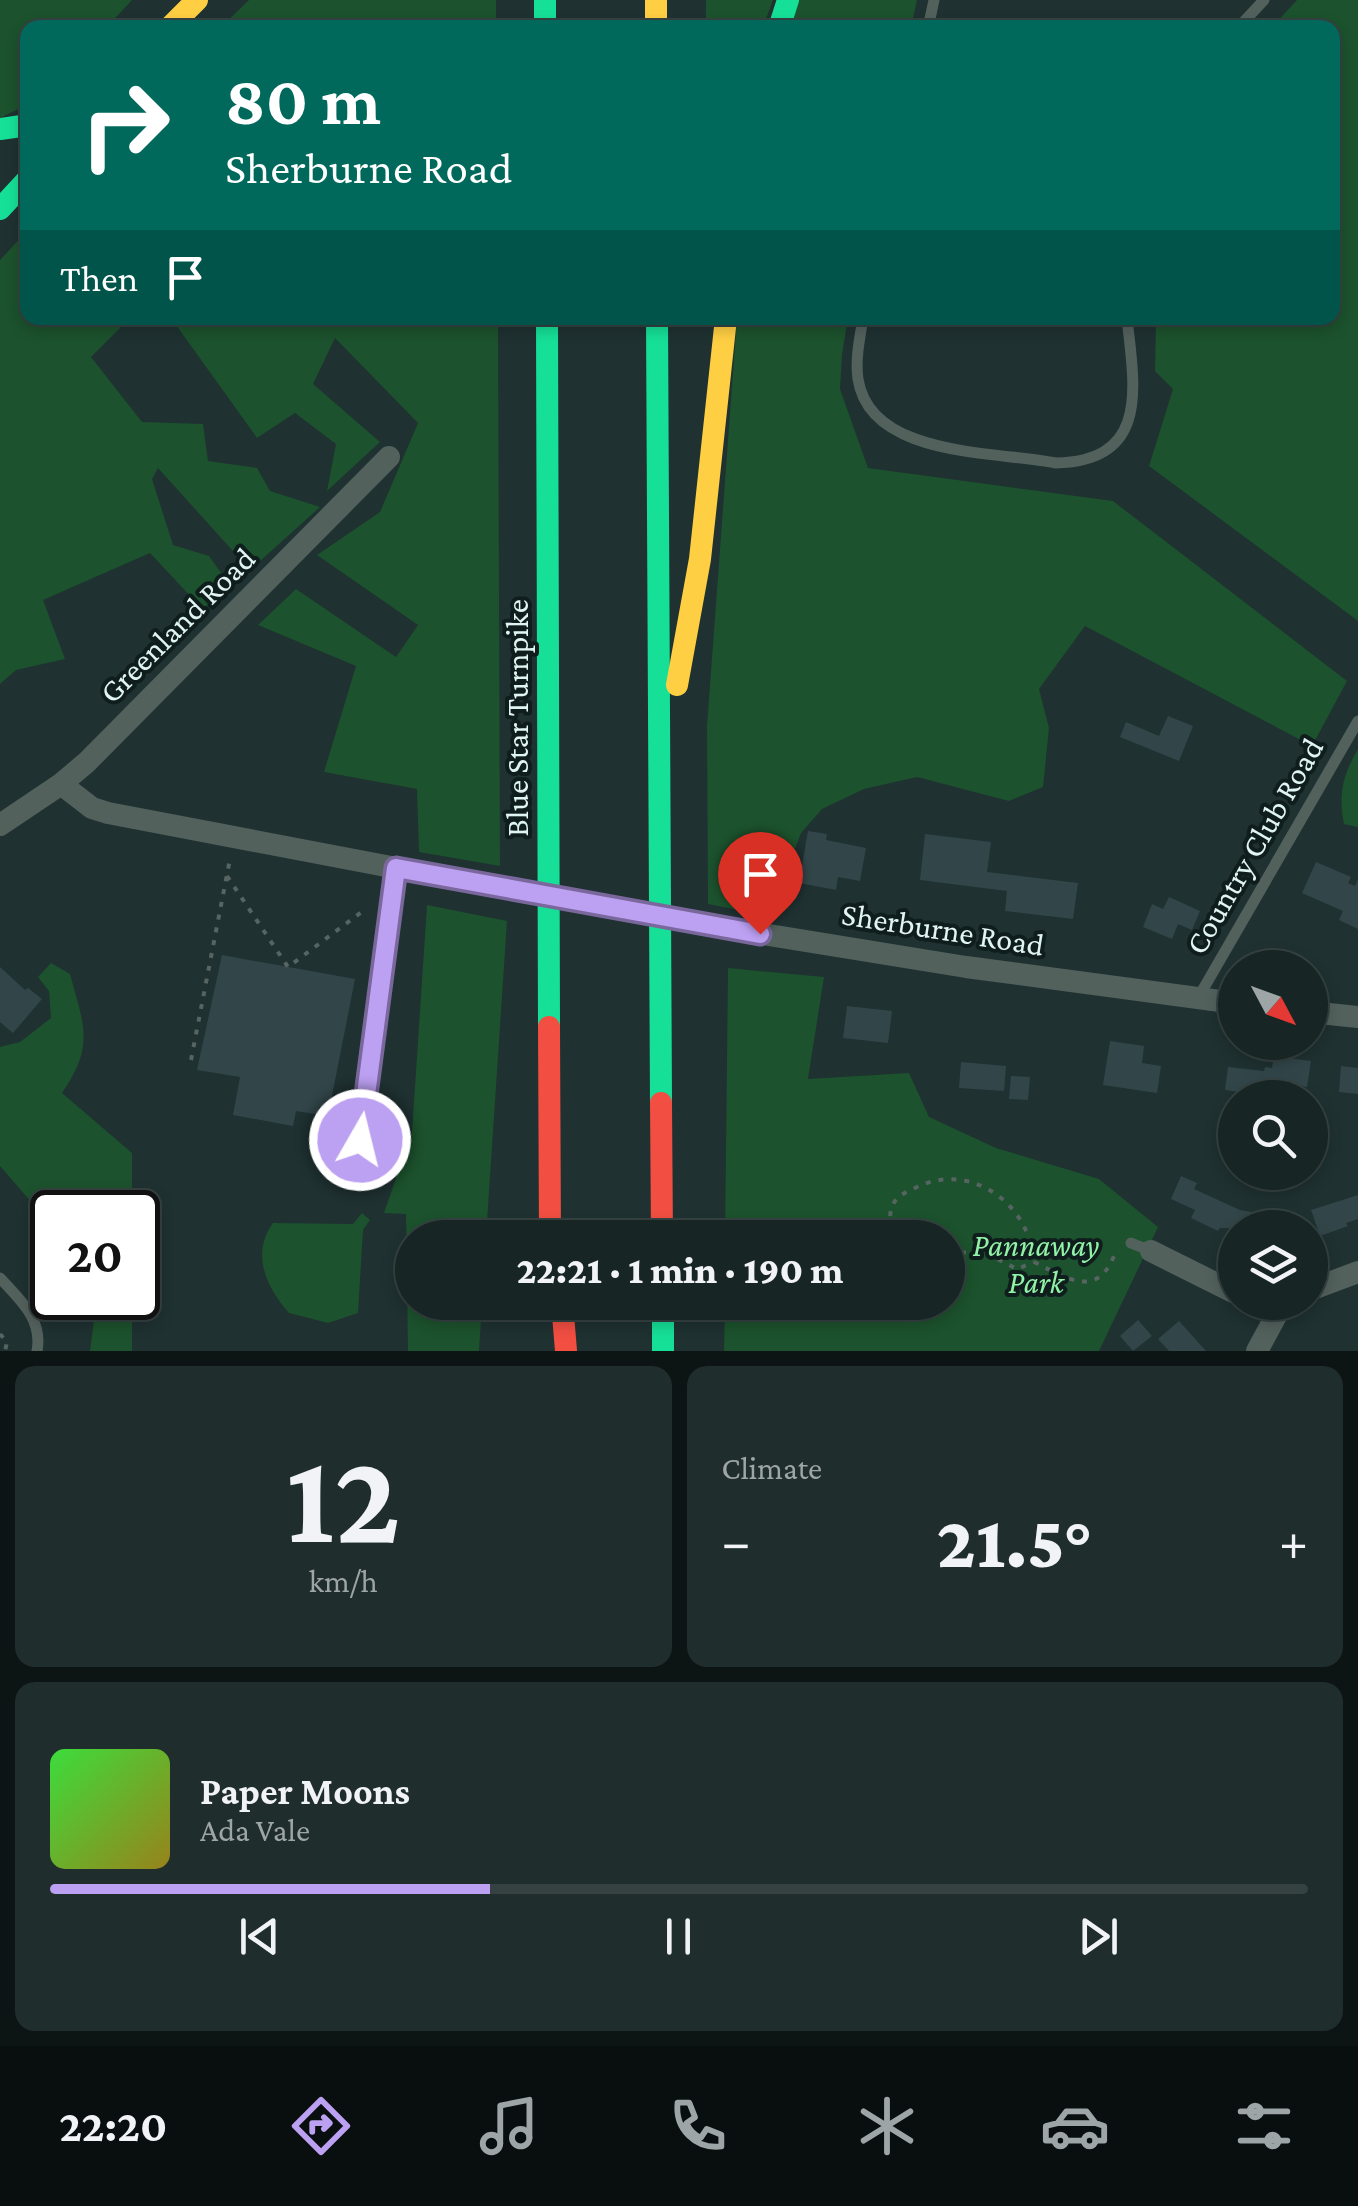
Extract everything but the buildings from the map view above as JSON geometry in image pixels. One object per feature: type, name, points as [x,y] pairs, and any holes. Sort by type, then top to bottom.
[{"type":"main road","points":[[177,20],[197,0]]},
{"type":"main road","points":[[0,209],[20,188]]},
{"type":"main road","name":"Blue Star Turnpike","points":[[547,325],[552,1220]]},
{"type":"main road","points":[[657,325],[662,1220]]},
{"type":"main road","points":[[660,768],[700,559],[725,325]]},
{"type":"main road","points":[[549,1320],[549,1351]]},
{"type":"main road","points":[[563,1320],[566,1351]]},
{"type":"main road","points":[[663,1320],[663,1351]]},
{"type":"street","name":"Greenland Road","points":[[0,825],[88,762],[390,456]]},
{"type":"street","name":"Sherburne Road","points":[[61,784],[92,808],[108,813],[491,886],[966,968],[1218,1000]]},
{"type":"street","points":[[1328,1014],[1358,1018]]},
{"type":"street","points":[[1141,1247],[1218,1285]]},
{"type":"street","points":[[1328,1283],[1358,1272]]},
{"type":"street","points":[[1257,1351],[1276,1320]]},
{"type":"lane","points":[[1245,20],[1264,0]]},
{"type":"lane","points":[[862,325],[858,382],[868,406],[886,425],[908,438],[1056,463],[1079,462],[1101,454],[1121,439],[1131,415],[1134,388],[1128,325]]},
{"type":"lane","name":"Country Club Road","points":[[1198,998],[1358,721]]},
{"type":"lane","points":[[360,1140],[396,868]]},
{"type":"lane","points":[[0,1278],[36,1323],[38,1351]]},
{"type":"path","points":[[191,1060],[230,859]]},
{"type":"path","points":[[227,876],[288,966],[363,910]]},
{"type":"path","points":[[890,1220],[892,1202],[899,1195],[944,1178],[970,1181],[998,1194],[1024,1223],[1034,1262]]},
{"type":"path","points":[[965,1252],[982,1251],[1017,1269],[1034,1262],[1087,1282],[1106,1272],[1114,1256]]},
{"type":"path","points":[[0,1334],[7,1342],[5,1351]]},
{"type":"green space","points":[[0,0],[132,0],[113,20],[20,20],[20,108],[0,118]]},
{"type":"green space","points":[[249,0],[496,0],[496,20],[228,20]]},
{"type":"green space","points":[[706,0],[773,0],[766,20],[706,20]]},
{"type":"green space","points":[[797,0],[917,0],[913,20],[791,20]]},
{"type":"green space","points":[[1297,0],[1358,0],[1358,621],[1149,466],[1173,389],[1155,371],[1156,325],[1340,325],[1340,20],[1278,20]]},
{"type":"green space","points":[[20,239],[20,325],[123,325],[91,357],[142,422],[203,424],[208,461],[257,468],[270,491],[320,507],[250,570],[158,468],[152,479],[173,545],[209,556],[232,588],[206,613],[150,553],[43,600],[65,659],[16,670],[0,684],[0,260]]},
{"type":"green space","points":[[176,325],[498,325],[500,866],[419,852],[417,789],[324,772],[356,666],[258,625],[296,589],[396,657],[418,625],[317,555],[380,512],[418,423],[335,338],[313,384],[380,442],[327,491],[336,444],[295,413],[257,438]]},
{"type":"green space","points":[[736,325],[847,325],[840,389],[868,468],[1113,501],[1347,681],[1312,746],[1085,626],[1039,689],[1049,728],[1043,787],[1009,801],[917,777],[864,789],[822,809],[801,833],[769,916],[708,904],[707,726]]},
{"type":"green space","points":[[1358,749],[1357,827],[1344,824],[1342,794],[1345,776]]},
{"type":"green space","points":[[427,905],[507,921],[487,1220],[406,1220],[406,1214],[384,1213],[412,1132]]},
{"type":"green space","points":[[51,963],[70,974],[84,1035],[79,1061],[62,1093],[132,1153],[132,1190],[30,1190],[30,1201],[0,1166],[0,1047],[20,1042],[51,1018],[49,991],[38,977]]},
{"type":"green space","name":"Pannaway Park","points":[[728,968],[824,977],[808,1079],[909,1073],[929,1117],[996,1148],[1099,1179],[1158,1227],[1099,1351],[724,1351],[725,1320],[965,1320],[965,1220],[725,1220]]},
{"type":"green space","points":[[362,1213],[370,1220],[363,1230],[358,1313],[328,1323],[289,1313],[268,1282],[262,1259],[266,1235],[273,1223],[353,1224]]},
{"type":"green space","points":[[94,1320],[132,1320],[132,1351],[90,1351]]},
{"type":"green space","points":[[408,1320],[481,1320],[479,1351],[408,1351]]},
{"type":"traffic: fast","points":[[545,0],[545,20]]},
{"type":"traffic: fast","points":[[782,20],[788,0]]},
{"type":"traffic: fast","points":[[0,129],[20,126]]},
{"type":"traffic: fast","points":[[0,209],[20,188]]},
{"type":"traffic: fast","points":[[547,325],[549,1027]]},
{"type":"traffic: fast","points":[[657,325],[661,1103]]},
{"type":"traffic: fast","points":[[663,1320],[663,1351]]},
{"type":"traffic: slow","points":[[177,20],[197,0]]},
{"type":"traffic: slow","points":[[656,0],[656,20]]},
{"type":"traffic: slow","points":[[677,685],[700,559],[725,325]]},
{"type":"traffic: jam","points":[[549,1027],[550,1220]]},
{"type":"traffic: jam","points":[[661,1103],[662,1220]]},
{"type":"traffic: jam","points":[[563,1320],[566,1351]]},
{"type":"route","points":[[360,1140],[396,868],[760,934]]}]
